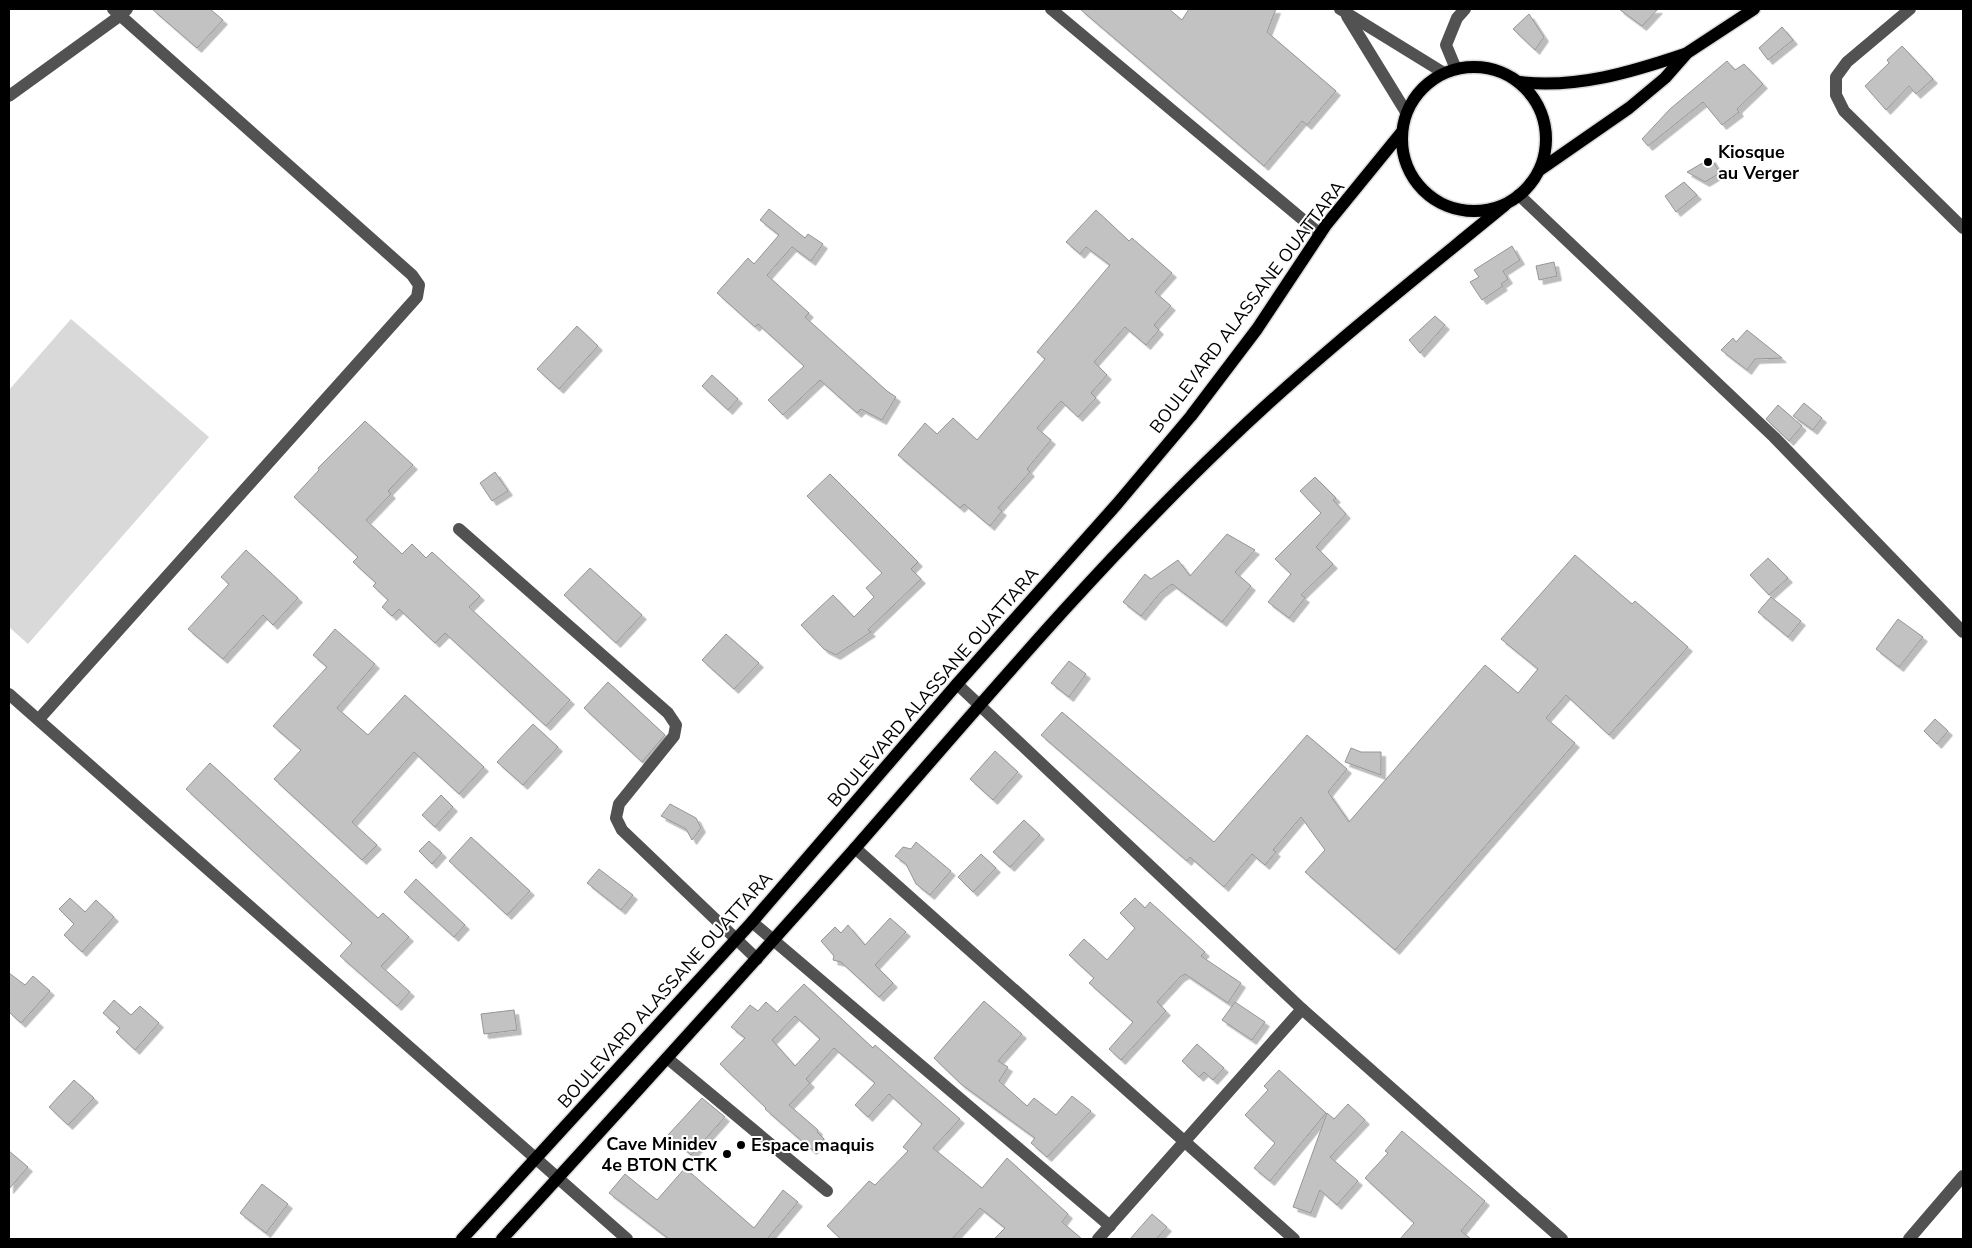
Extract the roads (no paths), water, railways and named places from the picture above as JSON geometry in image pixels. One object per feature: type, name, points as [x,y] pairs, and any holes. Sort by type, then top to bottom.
[{"type":"main road","points":[[502,1239],[757,959],[980,704],[1122,548],[1222,447],[1303,370],[1519,195],[1540,169],[1629,108],[1665,78],[1687,53],[1754,9]]},
{"type":"main road","points":[[1519,82],[1539,84],[1589,80],[1616,75],[1687,53]]},
{"type":"main road","points":[[1505,205],[1476,212],[1446,206],[1421,189],[1405,163],[1401,133],[1406,112],[1422,89],[1450,71],[1485,68],[1500,71],[1519,82],[1537,102],[1546,126],[1546,152],[1540,169]]},
{"type":"main road","name":"BOULEVARD ALASSANE OUATTARA","points":[[462,1239],[734,939],[752,922],[957,684],[1117,504],[1191,416],[1257,329],[1320,234],[1401,133]]},
{"type":"street","points":[[1051,9],[1320,234]]},
{"type":"street","points":[[1450,71],[1446,46],[1457,18],[1465,9]]},
{"type":"street","points":[[1910,9],[1847,62],[1836,77],[1836,95],[1844,112],[1963,228]]},
{"type":"street","points":[[9,96],[121,11],[412,275],[419,285],[417,297],[39,719]]},
{"type":"street","points":[[1342,11],[1450,71]]},
{"type":"street","points":[[1342,11],[1406,112]]},
{"type":"street","points":[[1519,195],[1774,437],[1963,632]]},
{"type":"street","points":[[459,529],[668,713],[676,725],[674,736],[619,804],[616,818],[622,830],[757,959]]},
{"type":"street","points":[[957,684],[1302,1009],[1562,1239]]},
{"type":"street","points":[[9,694],[627,1239]]},
{"type":"street","points":[[855,848],[1294,1239]]},
{"type":"street","points":[[752,922],[1110,1226]]},
{"type":"street","points":[[1098,1239],[1302,1009]]},
{"type":"street","points":[[667,1058],[827,1192]]},
{"type":"street","points":[[1909,1239],[1959,1192],[1963,1176]]},
{"type":"place","name":"Kiosque au Verger","points":[[1708,162]]},
{"type":"place","name":"Espace maquis","points":[[741,1145]]},
{"type":"place","name":"Cave Minidev 4e BTON CTK","points":[[727,1154]]}]
